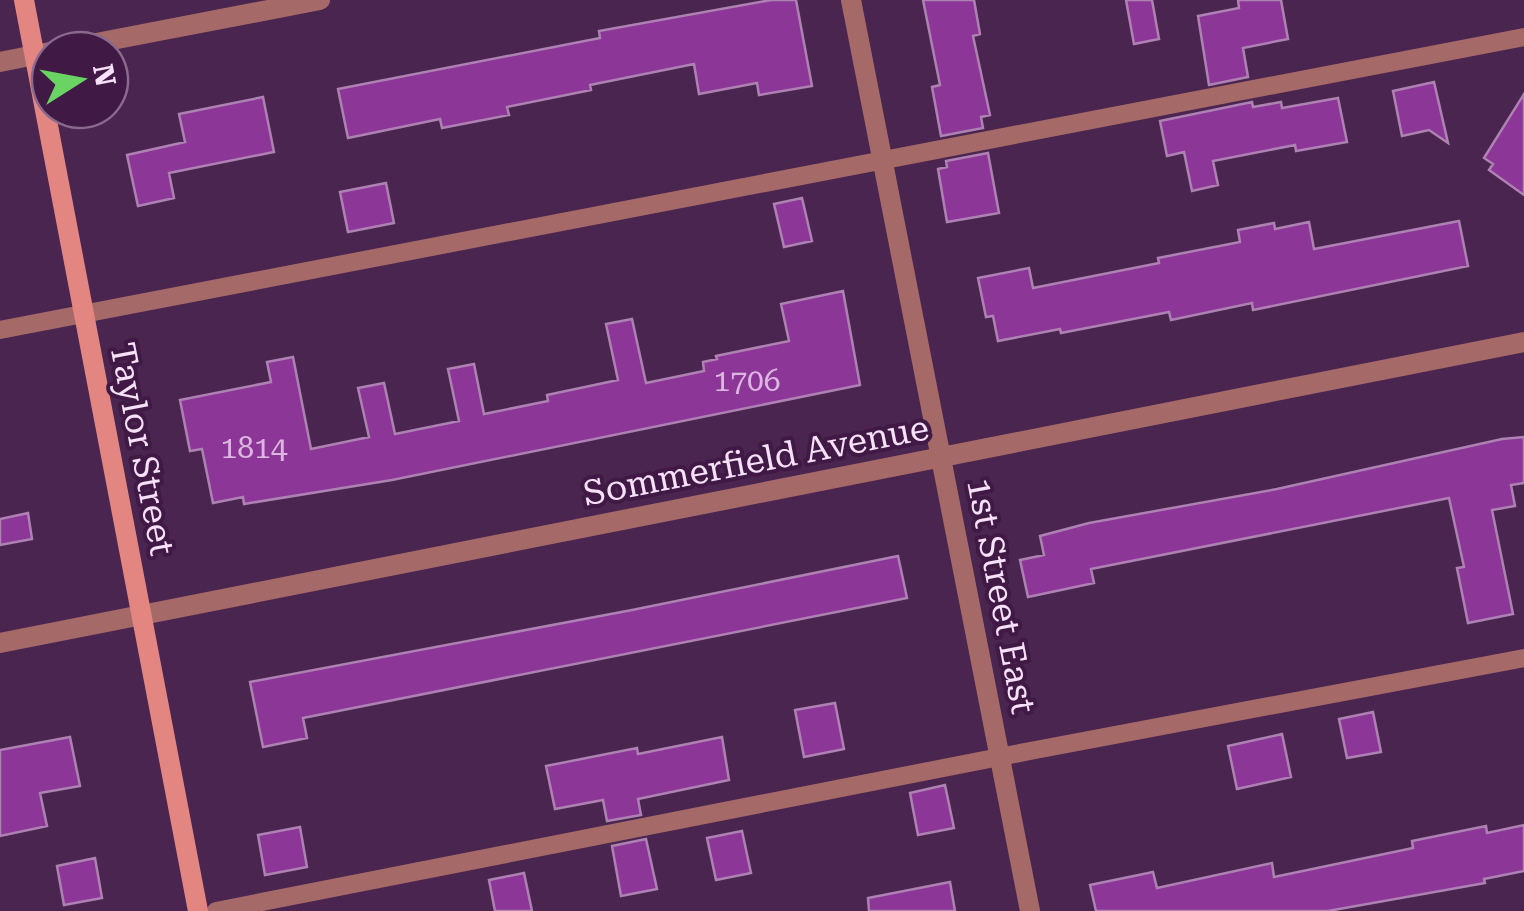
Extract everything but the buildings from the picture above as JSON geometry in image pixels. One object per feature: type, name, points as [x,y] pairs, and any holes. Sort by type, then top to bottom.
[{"type":"main road","name":"Taylor Street","points":[[24,0],[33,30]]},
{"type":"main road","name":"Taylor Street","points":[[53,130],[82,314],[198,911]]},
{"type":"street","points":[[130,37],[320,0]]},
{"type":"street","name":"1st Street East","points":[[851,0],[1030,911]]},
{"type":"street","points":[[0,62],[30,56]]},
{"type":"street","name":"Sommerfield Avenue","points":[[0,643],[1524,342]]},
{"type":"lane","points":[[0,330],[1524,37]]},
{"type":"lane","points":[[216,911],[1000,756],[1524,658]]}]
